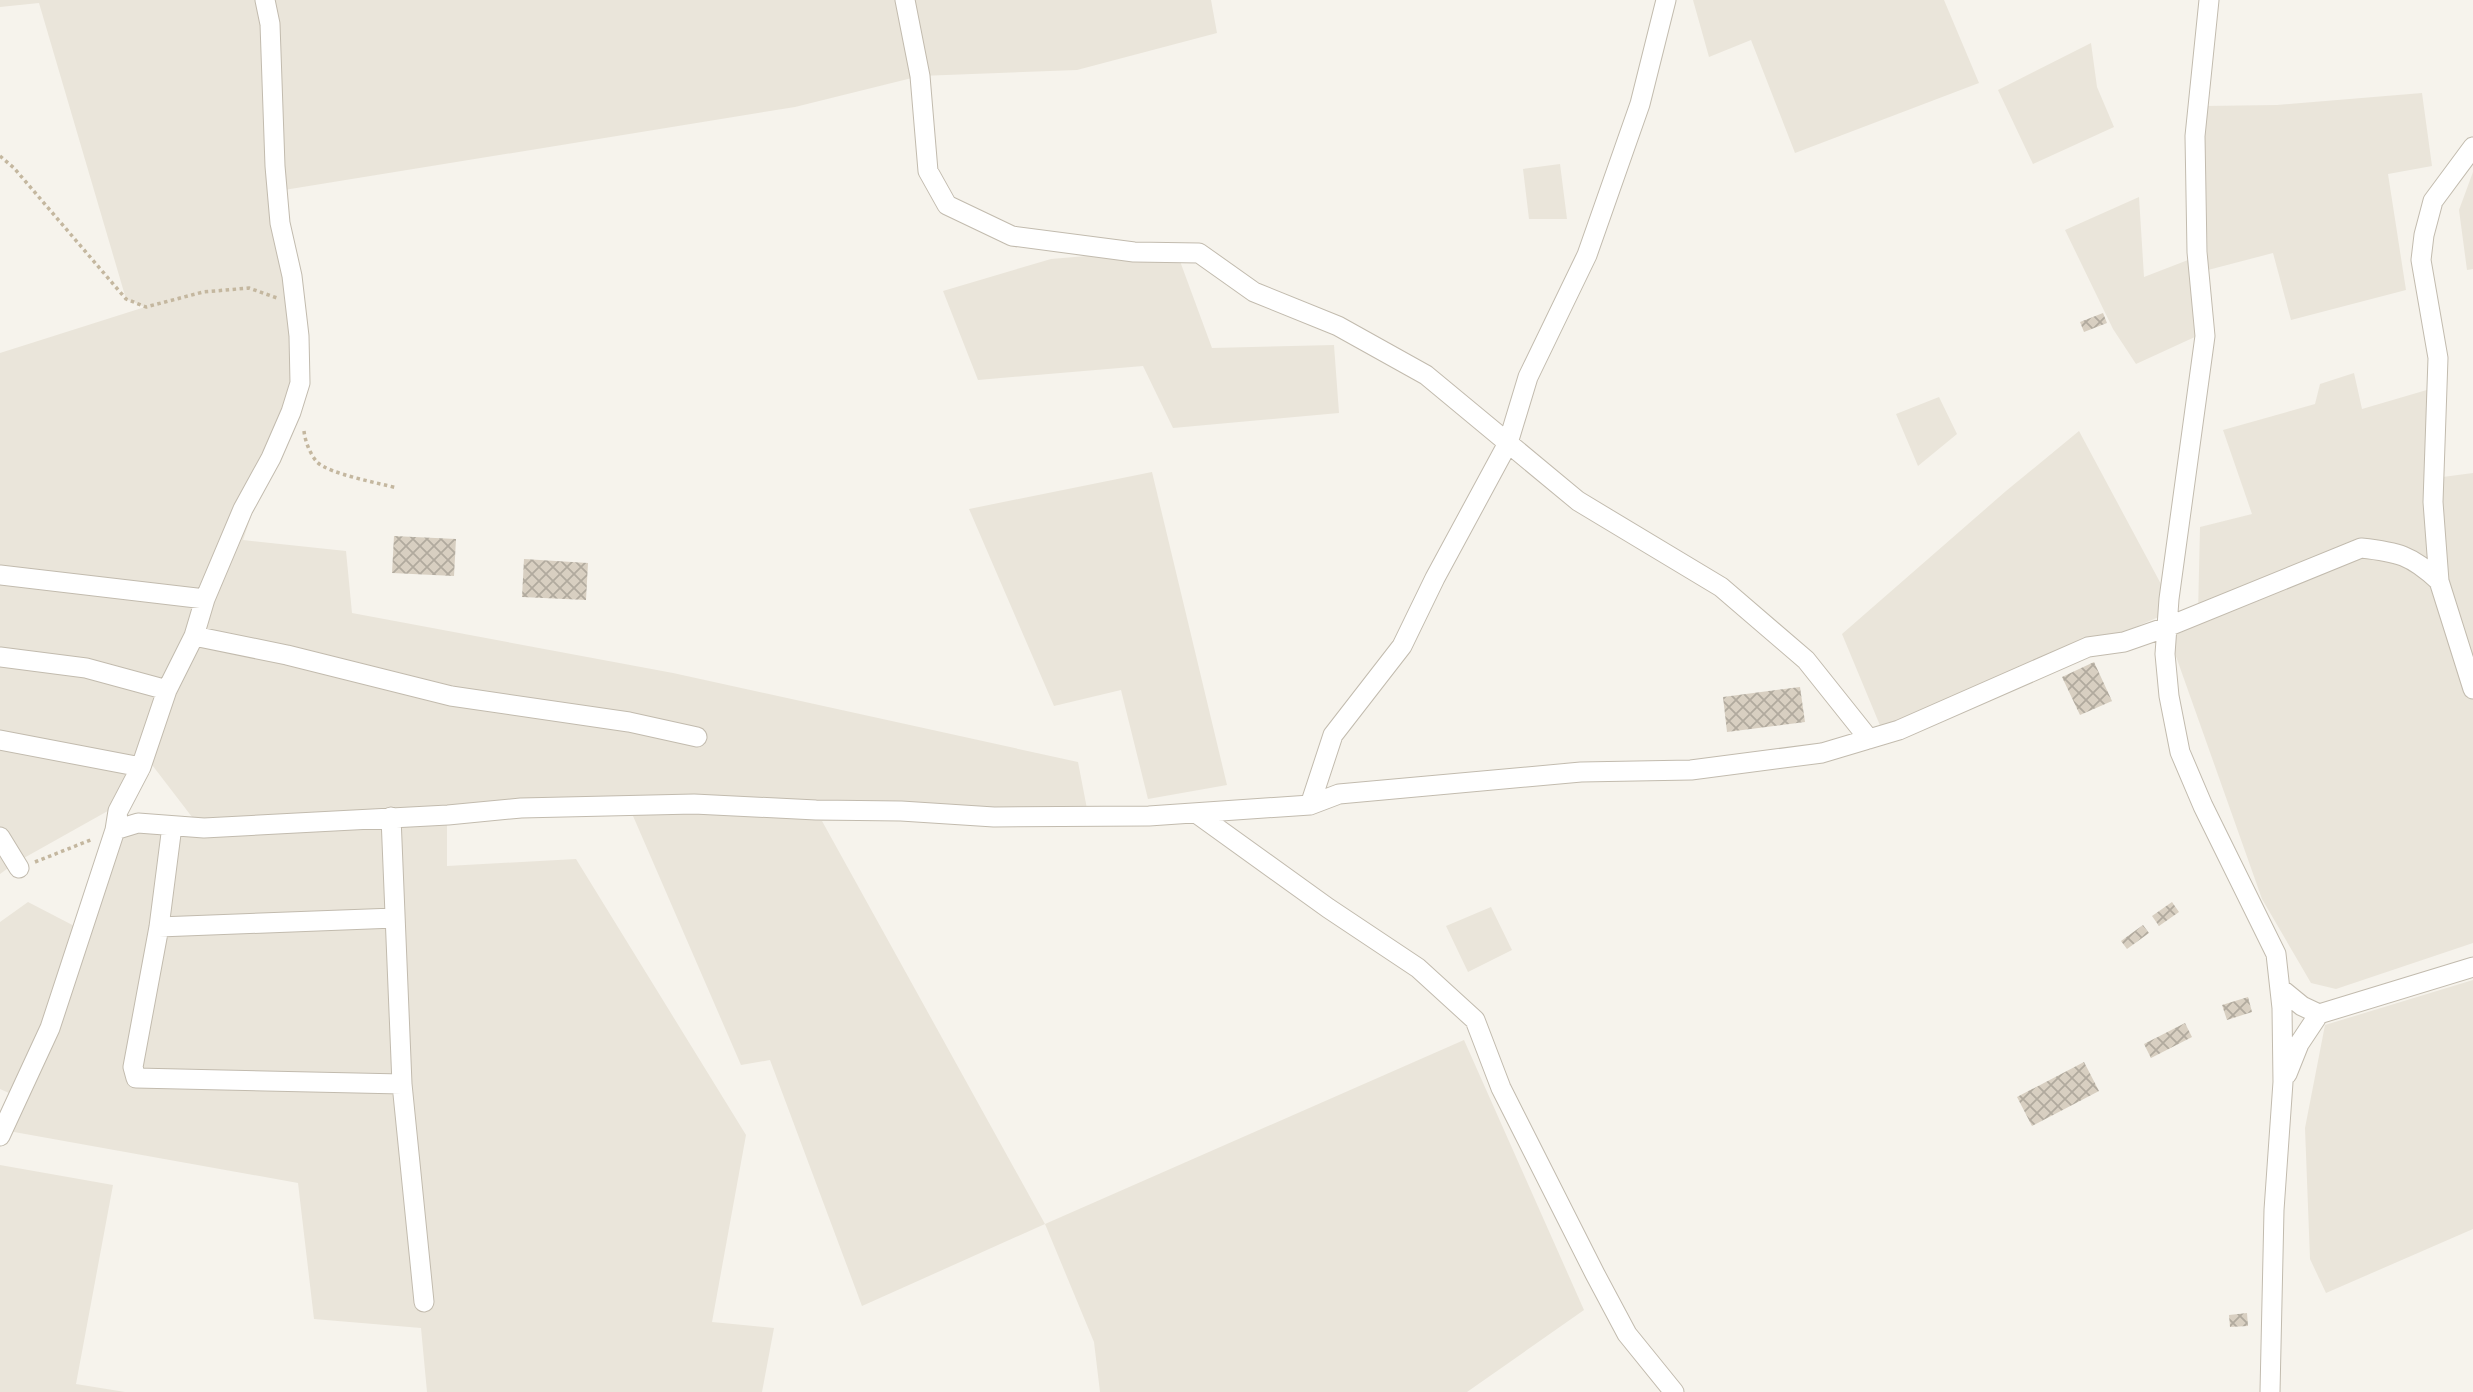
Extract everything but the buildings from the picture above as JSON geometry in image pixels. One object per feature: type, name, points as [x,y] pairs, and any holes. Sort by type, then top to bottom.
[{"type":"street","points":[[0,1136],[50,1028],[118,811],[141,768],[167,690],[194,636],[205,599],[243,509],[271,458],[300,383],[292,276],[280,223],[275,166],[270,24],[265,0]]},
{"type":"street","points":[[905,0],[920,76],[928,171],[947,205],[1012,236],[1134,252],[1199,253],[1254,292],[1338,326],[1426,375],[1578,501],[1721,587],[1806,660],[1868,739]]},
{"type":"street","points":[[1310,805],[1333,735],[1402,646],[1435,578],[1508,443],[1528,377],[1587,255],[1640,104],[1666,0]]},
{"type":"street","points":[[2209,0],[2195,136],[2197,252],[2204,336],[2165,654],[2169,696],[2180,752],[2203,806],[2276,954],[2282,1008],[2283,1082],[2274,1210],[2270,1392]]},
{"type":"street","points":[[2473,147],[2433,201],[2421,260],[2438,358],[2433,502],[2438,581],[2473,689]]},
{"type":"street","points":[[114,830],[138,823],[204,828],[448,815],[521,808],[694,804],[994,817],[1149,816],[1310,805],[1339,794],[1581,772],[1691,770],[1822,753],[1899,730],[2088,647],[2124,642],[2167,627],[2361,548],[2395,552],[2420,563],[2438,581]]},
{"type":"street","points":[[0,575],[205,599]]},
{"type":"street","points":[[194,636],[287,654],[450,696],[629,722],[696,737]]},
{"type":"street","points":[[0,657],[86,668],[167,690]]},
{"type":"street","points":[[0,740],[141,768]]},
{"type":"street","points":[[1196,813],[1328,908],[1418,968],[1475,1020],[1500,1088],[1627,1334],[1674,1392]]},
{"type":"street","points":[[391,817],[402,1084],[424,1302]]},
{"type":"street","points":[[172,826],[159,927],[133,1067],[136,1078],[402,1084]]},
{"type":"street","points":[[0,837],[19,868]]},
{"type":"street","points":[[159,927],[395,918]]},
{"type":"street","points":[[2283,1082],[2299,1044],[2319,1014],[2473,967]]},
{"type":"street","points":[[2280,988],[2302,1006],[2319,1014]]},
{"type":"path","points":[[0,156],[14,168],[126,299],[146,307],[203,292],[249,288],[295,304]]},
{"type":"path","points":[[304,429],[305,440],[317,463],[339,473],[397,488]]},
{"type":"path","points":[[19,868],[114,830]]},
{"type":"shaded area","points":[[0,0],[1211,0],[1217,33],[1077,70],[920,76],[795,107],[278,191],[300,383],[243,540],[346,551],[352,613],[673,673],[1078,762],[1088,814],[822,821],[1045,1224],[862,1306],[770,1060],[741,1065],[630,809],[447,813],[447,866],[576,859],[746,1135],[712,1322],[774,1328],[762,1392],[427,1392],[421,1328],[314,1319],[298,1183],[3,1130],[18,1097],[0,1089],[0,922],[28,902],[82,930],[107,832],[202,830],[146,757],[122,803],[0,874],[0,353],[145,307],[126,299],[39,3],[0,7]]},
{"type":"shaded area","points":[[1693,0],[1944,0],[1979,83],[1795,153],[1751,40],[1709,57]]},
{"type":"shaded area","points":[[2091,43],[2097,87],[2114,127],[2033,164],[1998,90]]},
{"type":"shaded area","points":[[2422,93],[2432,166],[2388,174],[2406,290],[2291,320],[2273,253],[2208,270],[2204,106],[2277,105]]},
{"type":"shaded area","points":[[1560,164],[1567,219],[1529,219],[1523,169]]},
{"type":"shaded area","points":[[2473,172],[2473,269],[2467,270],[2459,210]]},
{"type":"shaded area","points":[[2139,197],[2144,277],[2188,260],[2197,336],[2136,364],[2113,329],[2065,230]]},
{"type":"shaded area","points":[[1134,252],[1177,253],[1212,348],[1334,345],[1339,413],[1173,428],[1143,366],[978,380],[943,291],[1051,259]]},
{"type":"shaded area","points":[[2354,373],[2362,409],[2437,387],[2435,478],[2473,473],[2473,943],[2336,989],[2311,983],[2262,899],[2167,631],[2198,614],[2200,527],[2252,514],[2223,430],[2315,404],[2320,384]]},
{"type":"shaded area","points":[[1939,397],[1957,434],[1918,466],[1896,414]]},
{"type":"shaded area","points":[[2079,431],[2169,599],[2168,613],[1884,735],[1842,634]]},
{"type":"shaded area","points":[[1152,472],[1227,785],[1148,799],[1121,690],[1054,706],[969,509]]},
{"type":"shaded area","points":[[1491,907],[1512,950],[1468,972],[1446,926]]},
{"type":"shaded area","points":[[2473,980],[2473,1229],[2326,1293],[2310,1259],[2305,1128],[2325,1025]]},
{"type":"shaded area","points":[[1464,1040],[1584,1310],[1467,1392],[1100,1392],[1094,1342],[1045,1224]]},
{"type":"shaded area","points":[[0,1165],[113,1185],[76,1384],[125,1392],[0,1392]]}]
